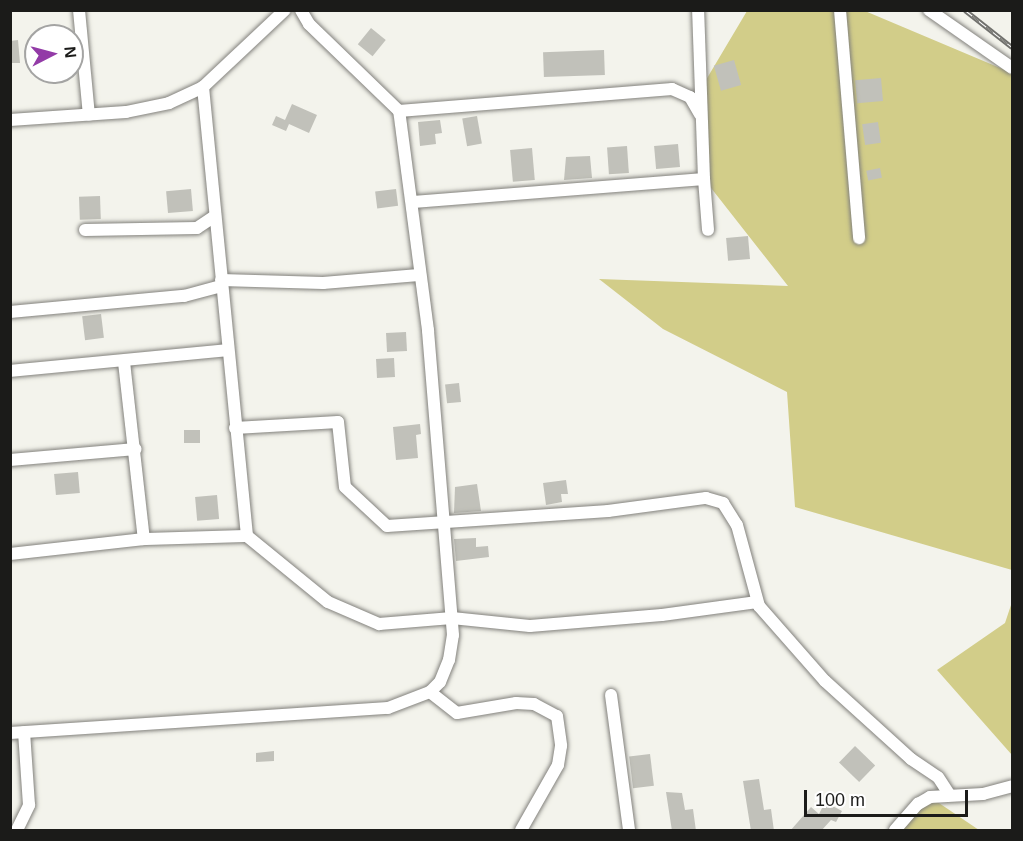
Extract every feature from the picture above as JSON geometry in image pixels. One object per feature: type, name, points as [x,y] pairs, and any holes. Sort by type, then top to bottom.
[{"type":"street","points":[[79,10],[89,115]]},
{"type":"street","points":[[10,120],[153,108],[203,87],[285,10]]},
{"type":"street","points":[[10,733],[388,708],[411,703],[430,692],[449,660],[452,618],[428,330],[419,274],[413,202],[399,111],[309,24],[302,10]]},
{"type":"street","points":[[698,10],[700,114],[708,230]]},
{"type":"street","points":[[840,10],[859,238]]},
{"type":"street","points":[[929,10],[1012,68]]},
{"type":"street","points":[[203,87],[247,536]]},
{"type":"street","points":[[399,111],[672,89],[690,97],[700,114]]},
{"type":"street","points":[[413,202],[704,179]]},
{"type":"street","points":[[85,230],[197,228],[215,216]]},
{"type":"street","points":[[10,312],[184,296],[221,283],[323,283],[419,274]]},
{"type":"street","points":[[10,370],[124,362],[228,350]]},
{"type":"street","points":[[124,362],[136,449],[144,538]]},
{"type":"street","points":[[235,428],[338,422],[343,478],[352,497],[387,526],[608,511],[715,499],[723,503],[737,525],[757,602],[825,681],[911,759],[938,777],[949,794]]},
{"type":"street","points":[[10,460],[136,449]]},
{"type":"street","points":[[10,554],[144,538],[247,536],[328,602],[360,619],[393,625],[452,618],[530,626],[662,615],[757,602]]},
{"type":"street","points":[[430,692],[457,713],[516,703],[534,704],[557,716],[561,746],[558,765],[521,831]]},
{"type":"street","points":[[611,695],[629,831]]},
{"type":"street","points":[[17,831],[29,805],[24,732]]},
{"type":"street","points":[[896,831],[918,804],[949,794],[983,794],[1012,786]]},
{"type":"shaded area","points":[[747,11],[865,11],[1012,73],[1012,570],[795,507],[787,392],[663,329],[599,279],[788,286],[704,179],[700,90]]},
{"type":"shaded area","points":[[1012,602],[1012,755],[937,670],[1005,623]]},
{"type":"shaded area","points":[[930,797],[979,830],[902,830]]},
{"type":"building","points":[[371,28],[386,40],[373,56],[358,44]]},
{"type":"building","points":[[18,40],[20,63],[10,63],[10,41]]},
{"type":"building","points":[[604,50],[605,75],[544,77],[543,52]]},
{"type":"building","points":[[734,60],[741,85],[721,91],[714,66]]},
{"type":"building","points":[[881,78],[883,101],[857,103],[855,80]]},
{"type":"building","points":[[292,104],[317,115],[309,133],[289,124],[286,131],[272,125],[276,116],[285,120]]},
{"type":"building","points":[[477,116],[482,144],[467,146],[462,119]]},
{"type":"building","points":[[440,120],[442,133],[435,134],[436,144],[420,146],[418,122]]},
{"type":"building","points":[[878,122],[881,143],[865,145],[862,124]]},
{"type":"building","points":[[678,144],[680,167],[656,169],[654,146]]},
{"type":"building","points":[[627,146],[629,173],[609,174],[607,147]]},
{"type":"building","points":[[532,148],[535,180],[513,182],[510,150]]},
{"type":"building","points":[[590,156],[592,178],[564,180],[566,157]]},
{"type":"building","points":[[880,168],[882,178],[868,180],[866,171]]},
{"type":"building","points":[[191,189],[193,211],[168,213],[166,191]]},
{"type":"building","points":[[396,189],[398,206],[377,208],[375,192]]},
{"type":"building","points":[[100,196],[101,219],[80,220],[79,197]]},
{"type":"building","points":[[748,236],[750,259],[728,261],[726,238]]},
{"type":"building","points":[[101,314],[104,338],[85,340],[82,316]]},
{"type":"building","points":[[406,332],[407,351],[387,352],[386,333]]},
{"type":"building","points":[[394,358],[395,377],[377,378],[376,359]]},
{"type":"building","points":[[459,383],[461,402],[447,403],[445,384]]},
{"type":"building","points":[[420,424],[421,434],[416,435],[418,458],[396,460],[393,427]]},
{"type":"building","points":[[184,430],[200,430],[200,443],[184,443]]},
{"type":"building","points":[[78,472],[80,493],[56,495],[54,474]]},
{"type":"building","points":[[566,480],[568,494],[561,494],[562,502],[546,505],[543,483]]},
{"type":"building","points":[[477,484],[481,511],[454,513],[455,487]]},
{"type":"building","points":[[217,495],[219,519],[197,521],[195,497]]},
{"type":"building","points":[[476,538],[476,547],[488,546],[489,557],[456,561],[454,539]]},
{"type":"building","points":[[855,746],[875,765],[859,782],[839,763]]},
{"type":"building","points":[[274,751],[274,761],[256,762],[256,753]]},
{"type":"building","points":[[650,754],[654,786],[633,788],[629,757]]},
{"type":"building","points":[[759,779],[764,810],[771,809],[774,831],[751,831],[743,781]]},
{"type":"building","points":[[666,792],[682,793],[685,810],[693,809],[696,831],[672,831]]},
{"type":"building","points":[[825,802],[842,811],[836,822],[831,820],[821,831],[790,831],[811,807],[819,814]]},
{"type":"railway","points":[[965,10],[1012,47]]}]
